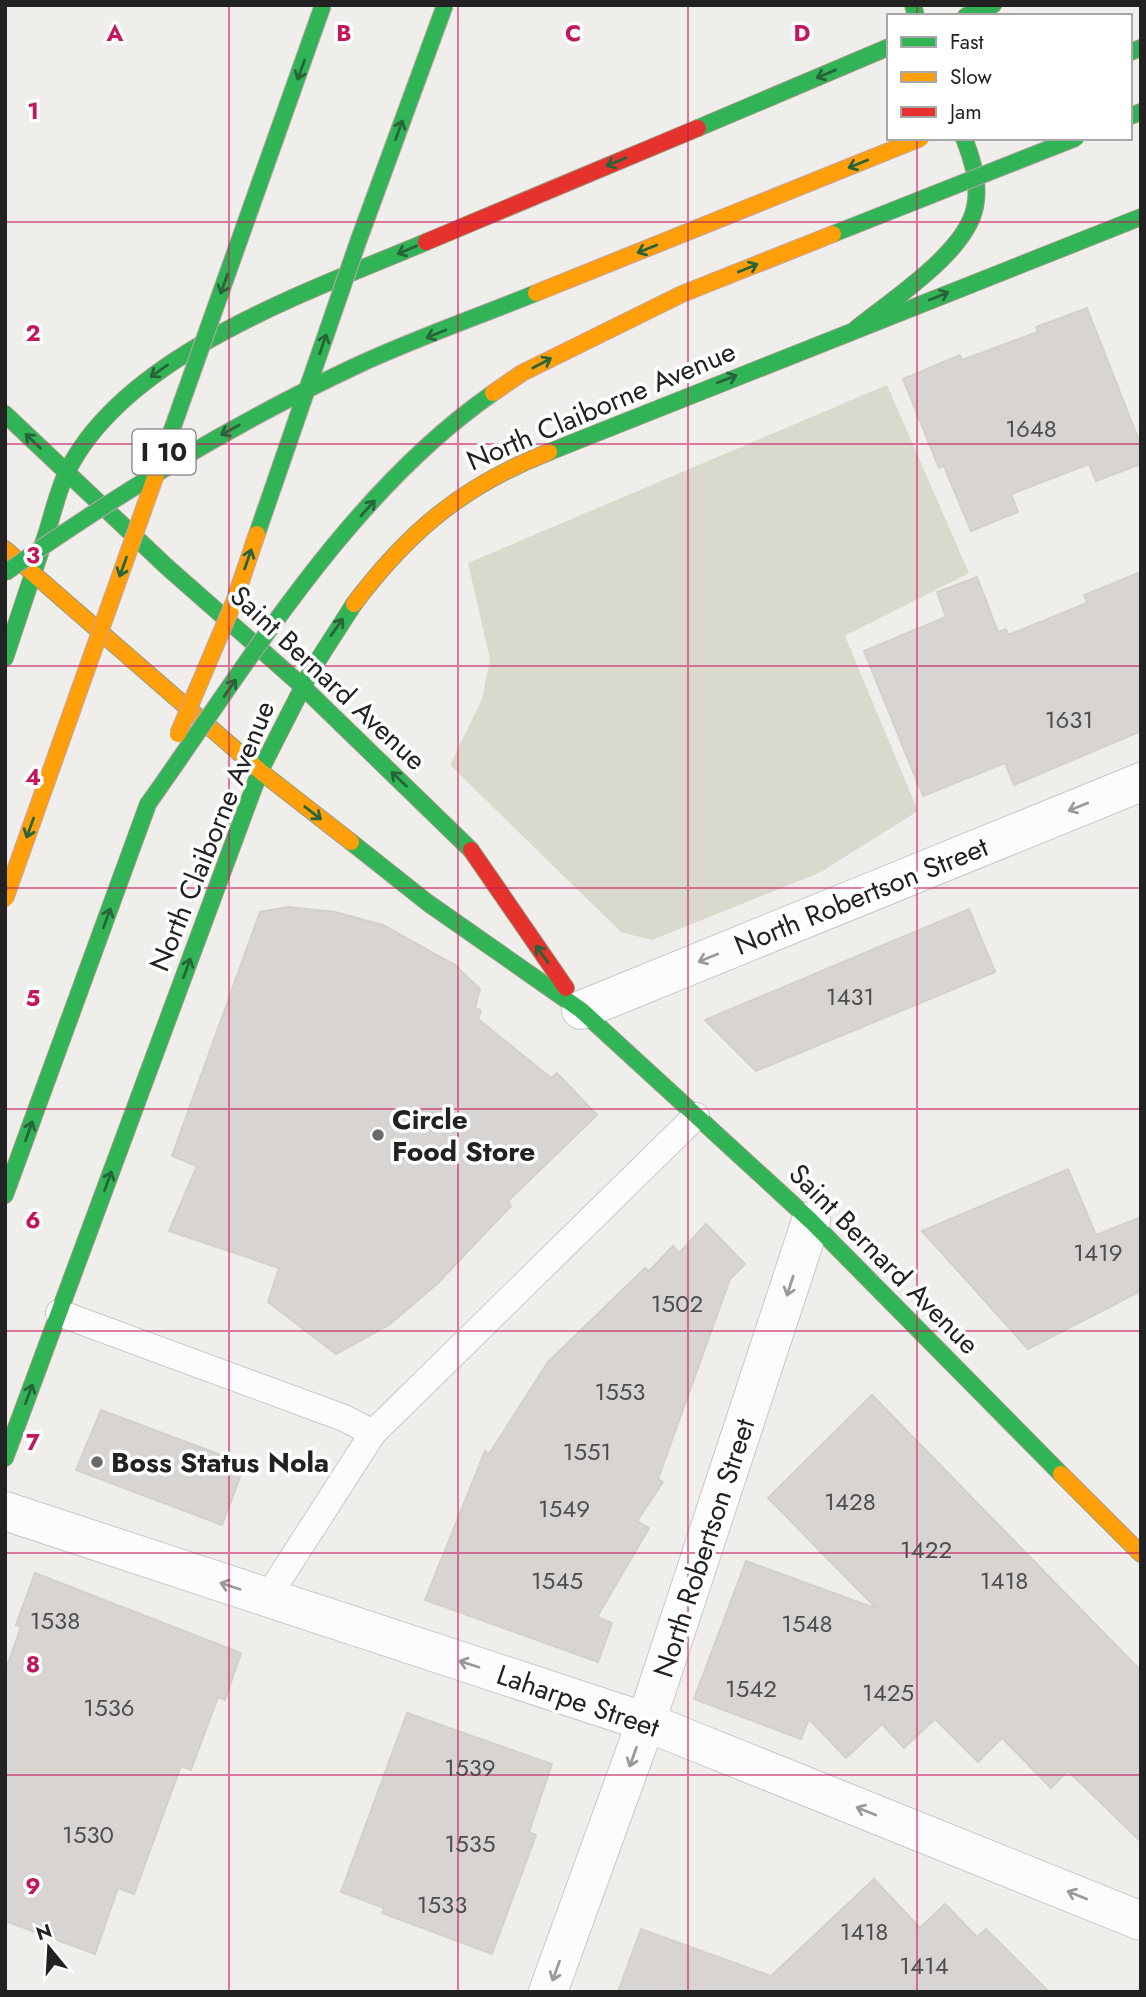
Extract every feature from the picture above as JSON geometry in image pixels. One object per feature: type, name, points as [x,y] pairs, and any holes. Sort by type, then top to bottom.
[{"type":"main road","name":"I 10","points":[[5,899],[324,5]]},
{"type":"main road","points":[[5,1195],[148,804],[234,602],[358,242],[445,5]]},
{"type":"main road","points":[[971,14],[993,5]]},
{"type":"main road","points":[[5,658],[67,472],[102,419],[128,393],[184,354],[296,297],[887,48]]},
{"type":"main road","points":[[5,573],[70,527],[176,460],[359,365],[916,140]]},
{"type":"main road","points":[[856,329],[954,246],[972,216],[976,198],[974,163],[965,140]]},
{"type":"main road","points":[[148,804],[314,569],[396,478],[456,419],[522,373],[682,294],[1071,140]]},
{"type":"main road","name":"North Claiborne Avenue","points":[[5,1458],[260,771],[301,685],[332,634],[369,584],[426,522],[468,491],[515,465],[597,430],[1141,217]]},
{"type":"main road","name":"Saint Bernard Avenue","points":[[5,414],[167,567],[301,685],[466,842],[581,1010]]},
{"type":"main road","name":"Saint Bernard Avenue","points":[[5,549],[260,771],[428,902],[581,1010],[811,1221],[1141,1555]]},
{"type":"street","name":"North Robertson Street","points":[[581,1010],[1141,782]]},
{"type":"street","name":"North Robertson Street","points":[[548,1992],[646,1722],[811,1221]]},
{"type":"street","name":"Laharpe Street","points":[[5,1511],[646,1722],[1141,1921]]},
{"type":"lane","points":[[267,1598],[373,1433],[696,1116]]},
{"type":"lane","points":[[59,1313],[344,1418],[373,1433]]},
{"type":"shaded area","points":[[887,385],[969,573],[845,636],[918,811],[819,873],[652,940],[621,932],[450,765],[482,699],[490,659],[468,563]]},
{"type":"building","points":[[1087,308],[1141,446],[1141,464],[1096,481],[1089,464],[1011,494],[1018,512],[971,531],[944,466],[939,468],[903,379],[960,355],[962,360],[1038,332],[1036,327]]},
{"type":"building","points":[[1141,572],[1141,731],[1014,785],[1005,763],[923,796],[864,651],[946,617],[937,592],[977,577],[998,632],[1006,629],[1008,635],[1087,603],[1084,595]]},
{"type":"building","name":"Circle Food Store","points":[[288,907],[335,912],[383,925],[455,965],[480,989],[475,1007],[481,1011],[478,1019],[551,1078],[557,1073],[597,1115],[508,1201],[511,1206],[438,1283],[389,1325],[336,1354],[268,1302],[279,1268],[169,1231],[197,1166],[172,1156],[260,912]]},
{"type":"building","points":[[969,909],[995,972],[756,1071],[705,1020]]},
{"type":"building","points":[[1068,1169],[1096,1235],[1141,1217],[1141,1291],[1028,1349],[922,1231]]},
{"type":"building","points":[[706,1224],[745,1264],[730,1279],[658,1479],[663,1482],[637,1521],[649,1528],[597,1617],[612,1623],[598,1662],[425,1600],[485,1451],[489,1454],[548,1362],[645,1268],[649,1271],[673,1246],[679,1253]]},
{"type":"building","points":[[872,1395],[1141,1671],[1141,1842],[1068,1771],[1051,1788],[1002,1738],[978,1762],[935,1719],[904,1748],[882,1724],[846,1758],[809,1719],[801,1739],[694,1699],[746,1561],[877,1609],[768,1498]]},
{"type":"building","points":[[101,1410],[245,1464],[222,1525],[76,1470]]},
{"type":"building","points":[[35,1573],[241,1653],[225,1700],[218,1697],[191,1770],[181,1766],[134,1894],[118,1888],[95,1954],[5,1921],[5,1672],[21,1627],[16,1625]]},
{"type":"building","points":[[407,1713],[552,1764],[529,1832],[536,1835],[492,1954],[382,1913],[384,1908],[341,1892]]},
{"type":"building","points":[[874,1879],[920,1928],[945,1904],[977,1937],[986,1929],[1049,1992],[618,1992],[641,1929],[771,1976]]},
{"type":"traffic: fast","points":[[158,469],[323,5]]},
{"type":"traffic: fast","points":[[257,534],[358,242],[445,5]]},
{"type":"traffic: fast","points":[[913,5],[915,14]]},
{"type":"traffic: fast","points":[[971,14],[993,5]]},
{"type":"traffic: fast","points":[[698,128],[887,48]]},
{"type":"traffic: fast","points":[[1132,51],[1141,48]]},
{"type":"traffic: fast","points":[[1132,115],[1141,112]]},
{"type":"traffic: fast","points":[[856,329],[943,258],[969,224],[977,189],[965,140]]},
{"type":"traffic: fast","points":[[833,234],[1071,140]]},
{"type":"traffic: fast","points":[[549,452],[1141,217]]},
{"type":"traffic: fast","points":[[5,658],[67,472],[94,430],[131,393],[175,360],[225,331],[277,305],[426,242]]},
{"type":"traffic: fast","points":[[5,573],[133,488],[266,411],[380,355],[536,293]]},
{"type":"traffic: fast","points":[[148,804],[263,638],[347,530],[392,480],[441,434],[493,393]]},
{"type":"traffic: fast","points":[[5,414],[167,567],[301,685],[471,850]]},
{"type":"traffic: fast","points":[[5,1458],[260,771],[311,671],[354,604]]},
{"type":"traffic: fast","points":[[5,1195],[148,804]]},
{"type":"traffic: fast","points":[[351,842],[428,903],[581,1010],[811,1221],[1061,1474]]},
{"type":"traffic: slow","points":[[536,293],[916,140]]},
{"type":"traffic: slow","points":[[493,393],[522,373],[682,294],[833,234]]},
{"type":"traffic: slow","points":[[354,604],[396,554],[440,513],[490,479],[549,452]]},
{"type":"traffic: slow","points":[[5,899],[158,469]]},
{"type":"traffic: slow","points":[[178,734],[234,602],[257,534]]},
{"type":"traffic: slow","points":[[5,549],[260,771],[351,842]]},
{"type":"traffic: slow","points":[[1061,1474],[1141,1554]]},
{"type":"traffic: jam","points":[[426,242],[698,128]]},
{"type":"traffic: jam","points":[[471,850],[566,988]]},
{"type":"place","name":"Circle Food Store","points":[[378,1135]]},
{"type":"place","name":"Boss Status Nola","points":[[97,1462]]}]
